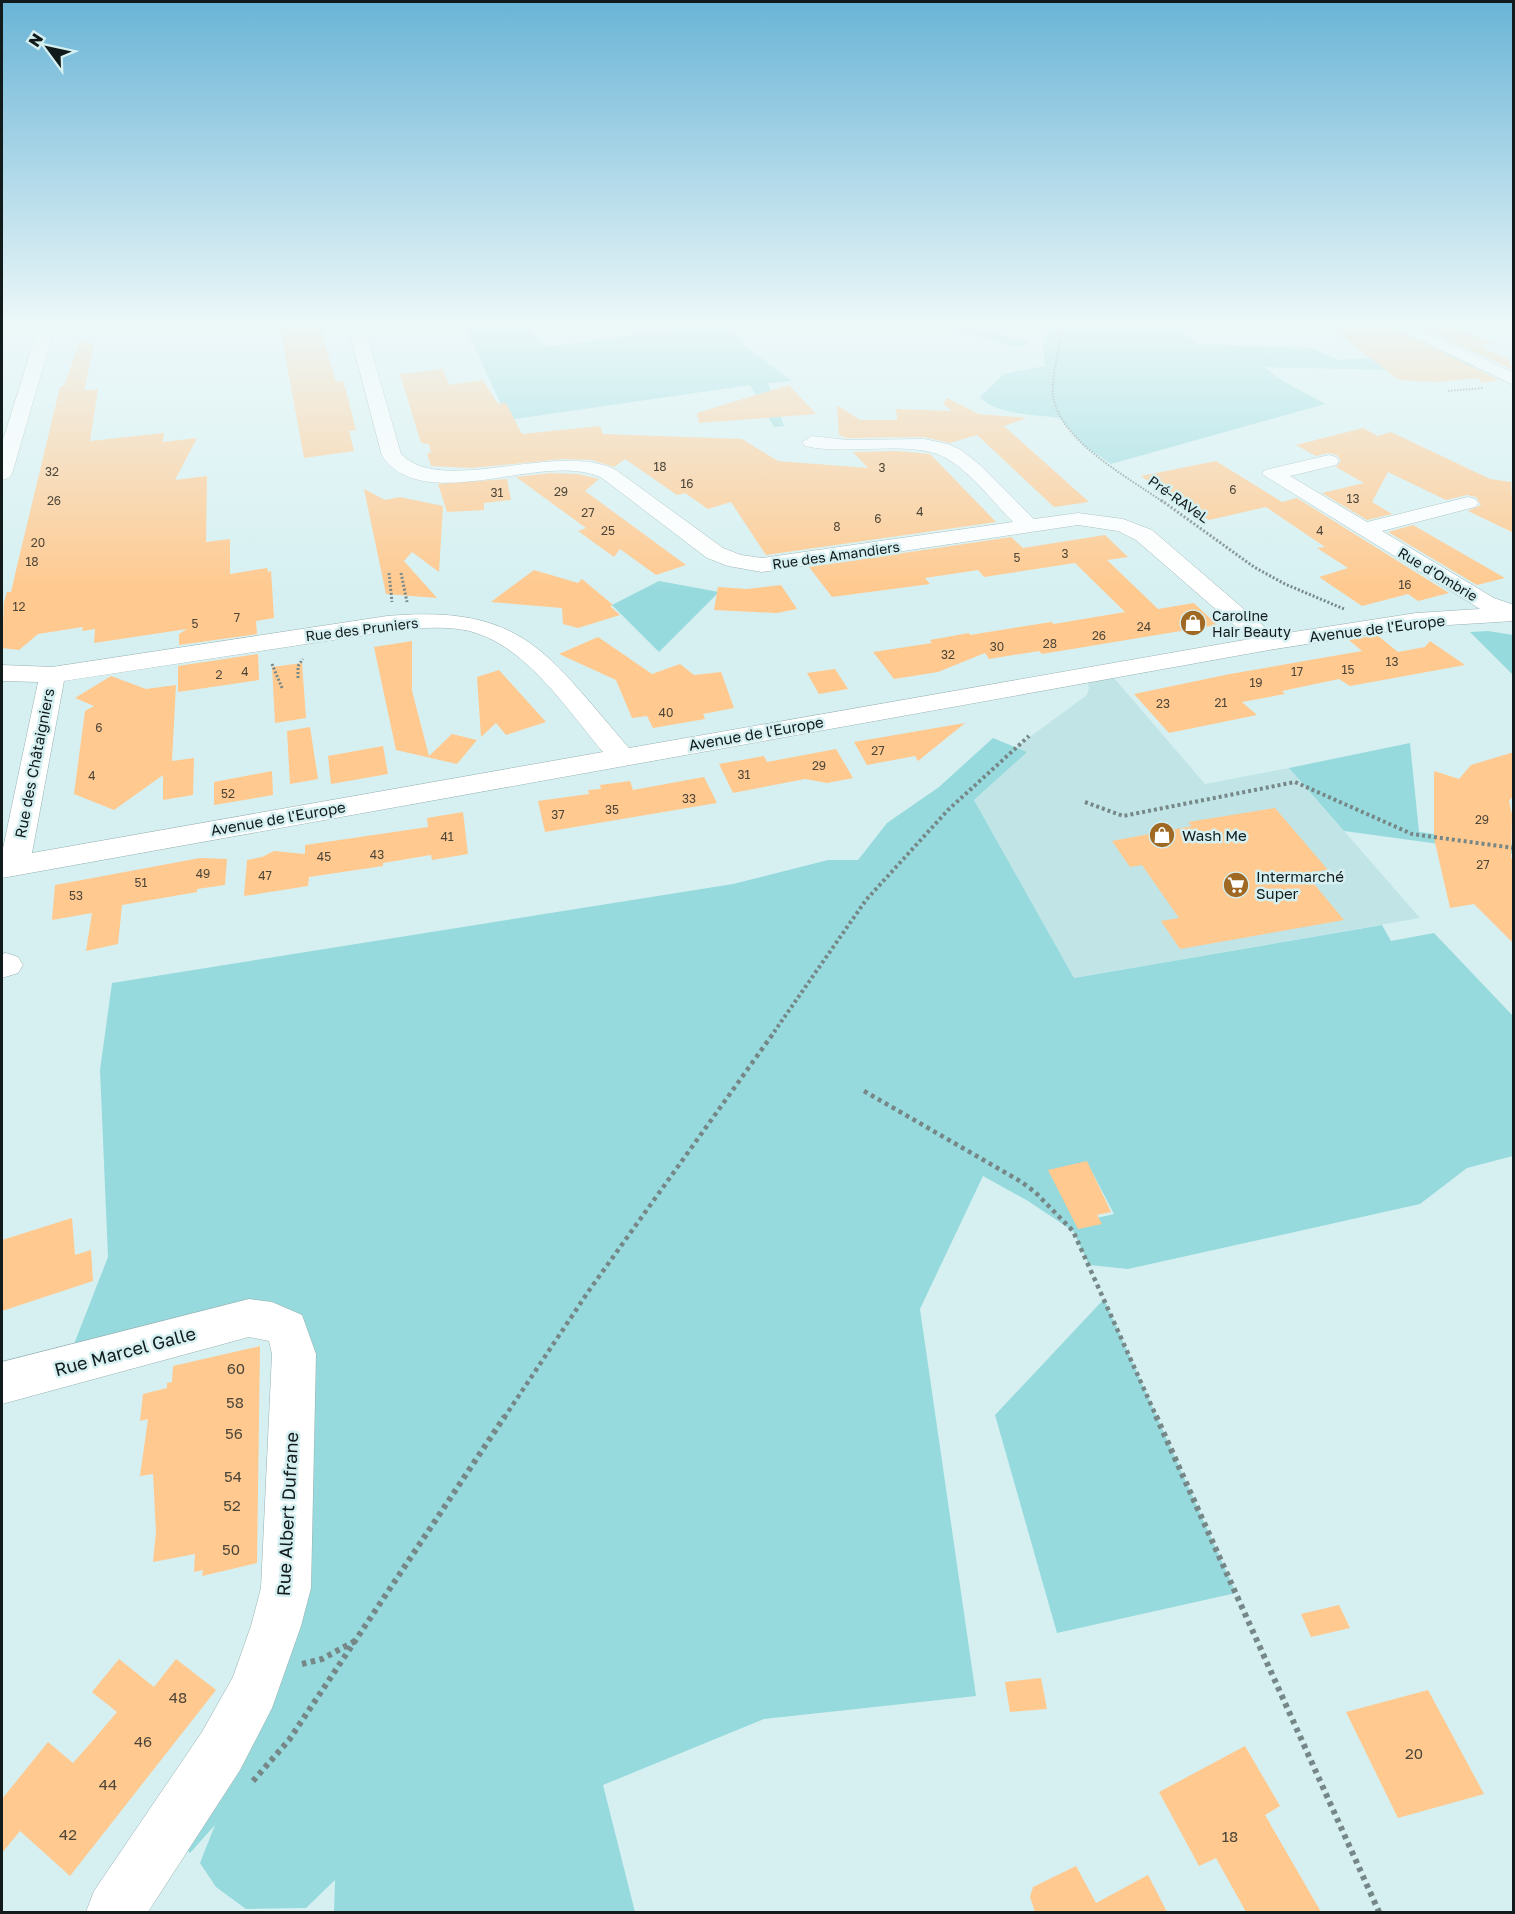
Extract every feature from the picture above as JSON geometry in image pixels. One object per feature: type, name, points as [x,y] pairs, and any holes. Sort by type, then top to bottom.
[{"type":"street","points":[[2,474],[7,433],[18,411]]},
{"type":"street","name":"Rue des Amandiers","points":[[380,411],[392,456],[398,465],[418,474],[446,476],[564,465],[594,468],[609,474],[716,553],[736,561],[777,565],[1028,525],[1093,520],[1135,530],[1280,638]]},
{"type":"street","points":[[812,442],[837,447],[919,445],[945,450],[960,459],[1028,525]]},
{"type":"street","name":"Rue d'Ombrie","points":[[1329,461],[1272,474],[1486,603],[1514,614]]},
{"type":"street","points":[[1364,530],[1468,503]]},
{"type":"street","name":"Avenue de l'Europe","points":[[8,867],[1280,638],[1384,625],[1514,614]]},
{"type":"street","name":"Rue des Pruniers","points":[[52,675],[402,622],[452,622],[488,628],[514,641],[540,663],[621,756]]},
{"type":"street","name":"Rue des Châtaigniers","points":[[2,673],[52,675],[8,867]]},
{"type":"street","name":"Rue Marcel Galle","points":[[2,1383],[249,1318]]},
{"type":"street","name":"Rue Albert Dufrane","points":[[115,1912],[221,1751],[254,1690],[286,1588],[294,1354],[286,1329],[272,1321],[249,1318]]},
{"type":"path","name":"Pré-RAVeL","points":[[1058,411],[1060,418],[1083,445],[1272,578],[1384,625]]},
{"type":"path","points":[[389,573],[402,622]]},
{"type":"path","points":[[401,573],[402,622]]},
{"type":"path","points":[[245,1790],[289,1740],[588,1292],[701,1137],[866,900],[948,810],[1029,736]]},
{"type":"path","points":[[1085,802],[1123,816],[1295,782],[1412,834],[1514,848]]},
{"type":"path","points":[[864,1091],[1020,1181],[1035,1192],[1073,1231],[1379,1912]]},
{"type":"path","points":[[264,1661],[286,1667],[322,1659],[357,1640]]},
{"type":"shaded area","points":[[504,411],[568,411],[508,420]]},
{"type":"shaded area","points":[[765,411],[779,411],[784,426],[774,427]]},
{"type":"shaded area","points":[[1008,411],[1299,411],[1111,464],[1083,445],[1060,418]]},
{"type":"shaded area","points":[[659,581],[719,592],[659,652],[612,605]]},
{"type":"shaded area","points":[[1488,631],[1513,635],[1513,675],[1470,632]]},
{"type":"shaded area","points":[[1108,671],[1205,784],[1289,768],[1420,918],[1074,978],[974,800],[1026,752],[1016,747],[1087,695],[1089,688],[1086,676]]},
{"type":"shaded area","points":[[993,738],[1027,752],[974,800],[1074,978],[1382,925],[1391,941],[1434,933],[1513,1016],[1513,1156],[1467,1168],[1420,1204],[1128,1269],[1089,1265],[1073,1231],[1028,1201],[983,1176],[920,1309],[976,1696],[764,1719],[603,1785],[635,1912],[334,1912],[335,1880],[306,1908],[246,1909],[216,1887],[200,1863],[215,1825],[190,1853],[169,1831],[254,1690],[286,1329],[74,1344],[108,1257],[100,1070],[112,983],[733,884],[828,860],[858,860],[887,823],[939,787]],"holes":[[[1089,1166],[1114,1214],[1079,1222],[1055,1173]]]},
{"type":"shaded area","points":[[1410,743],[1419,832],[1513,844],[1513,854],[1344,831],[1289,768]]},
{"type":"shaded area","points":[[1104,1299],[1236,1593],[1057,1633],[995,1415]]},
{"type":"building","points":[[54,411],[95,411],[90,441],[164,433],[163,442],[197,438],[175,480],[207,476],[206,542],[230,539],[230,574],[267,568],[268,572],[271,571],[274,618],[256,621],[257,634],[179,645],[179,634],[187,629],[94,643],[95,629],[82,631],[83,627],[38,634],[19,650],[2,648],[4,602],[7,592],[11,592]]},
{"type":"building","points":[[295,411],[351,411],[356,430],[349,431],[354,451],[304,458]]},
{"type":"building","points":[[411,411],[510,411],[522,434],[600,426],[603,434],[742,439],[778,461],[868,468],[853,452],[898,451],[930,454],[996,522],[766,555],[731,502],[708,509],[685,493],[677,495],[625,459],[614,467],[592,460],[563,459],[471,468],[431,466],[427,454],[431,452],[429,444],[421,443]]},
{"type":"building","points":[[814,411],[816,414],[699,423],[697,413]]},
{"type":"building","points":[[837,411],[847,411],[860,420],[897,420],[896,411],[974,411],[979,414],[1027,418],[1004,426],[1089,502],[1054,507],[977,435],[950,443],[924,437],[847,438],[839,435]]},
{"type":"building","points":[[1363,428],[1378,436],[1391,432],[1490,479],[1511,482],[1514,533],[1468,511],[1481,505],[1476,497],[1467,495],[1446,500],[1388,472],[1372,502],[1392,514],[1367,520],[1322,493],[1364,483],[1336,467],[1341,461],[1337,455],[1328,453],[1316,456],[1296,445]]},
{"type":"building","points":[[1216,461],[1282,502],[1297,498],[1449,593],[1418,601],[1408,594],[1362,606],[1319,577],[1348,568],[1317,548],[1325,547],[1266,507],[1209,520],[1175,501],[1141,476]]},
{"type":"building","points":[[550,473],[578,474],[599,479],[585,491],[686,565],[656,575],[620,549],[614,557],[578,531],[586,528],[516,477]]},
{"type":"building","points":[[507,479],[511,500],[484,503],[484,510],[447,512],[438,484]]},
{"type":"building","points":[[364,489],[385,500],[400,497],[443,506],[439,572],[412,552],[404,561],[437,598],[386,594]]},
{"type":"building","points":[[1413,525],[1505,578],[1477,585],[1388,532]]},
{"type":"building","points":[[1105,535],[1128,557],[1107,560],[1158,609],[1194,603],[1217,625],[1042,654],[1039,651],[989,659],[985,653],[938,672],[894,679],[873,652],[932,643],[930,640],[969,633],[970,635],[1051,622],[1054,624],[1125,612],[1075,563],[984,577],[978,570],[925,578],[930,584],[832,597],[809,567],[1011,537],[1023,548]]},
{"type":"building","points":[[534,570],[578,583],[582,579],[613,605],[610,606],[620,615],[578,628],[563,624],[562,608],[491,602]]},
{"type":"building","points":[[781,585],[797,609],[777,613],[714,610],[718,587],[747,589]]},
{"type":"building","points":[[1377,635],[1398,652],[1425,647],[1430,641],[1465,665],[1350,686],[1339,679],[1282,691],[1285,694],[1242,702],[1257,715],[1169,733],[1134,694],[1230,674],[1362,651],[1349,640]]},
{"type":"building","points":[[598,637],[652,674],[680,664],[694,675],[721,672],[734,708],[703,714],[705,719],[653,728],[647,716],[632,718],[616,680],[559,654]]},
{"type":"building","points":[[412,641],[412,691],[429,756],[452,734],[477,740],[457,764],[396,750],[374,647]]},
{"type":"building","points":[[258,654],[259,680],[178,692],[178,666]]},
{"type":"building","points":[[302,663],[306,718],[275,723],[272,667]]},
{"type":"building","points":[[835,669],[848,689],[819,694],[807,673]]},
{"type":"building","points":[[499,670],[546,722],[506,735],[496,723],[481,737],[477,677]]},
{"type":"building","points":[[111,676],[146,689],[176,685],[172,761],[194,758],[193,795],[163,800],[163,775],[114,810],[74,794],[85,711],[94,706],[75,698]]},
{"type":"building","points":[[965,723],[918,761],[915,756],[867,765],[854,742]]},
{"type":"building","points":[[310,727],[318,779],[290,784],[287,731]]},
{"type":"building","points":[[383,746],[388,774],[331,784],[328,756]]},
{"type":"building","points":[[836,749],[853,778],[827,783],[805,779],[733,793],[719,764],[764,756],[767,762]]},
{"type":"building","points":[[1514,752],[1514,795],[1509,801],[1512,815],[1511,858],[1514,859],[1514,944],[1474,904],[1450,908],[1434,838],[1434,771],[1459,779],[1471,765]]},
{"type":"building","points":[[272,771],[273,795],[214,805],[214,782]]},
{"type":"building","points":[[704,777],[717,803],[545,832],[538,801],[589,794],[588,790],[601,789],[600,785],[630,781],[633,790]]},
{"type":"building","name":"Intermarché Super","points":[[1275,808],[1328,870],[1305,873],[1344,920],[1180,949],[1161,921],[1179,918],[1142,865],[1130,867],[1112,841],[1192,826],[1188,822]]},
{"type":"building","points":[[463,812],[468,854],[432,860],[431,855],[383,863],[383,866],[309,877],[308,886],[244,896],[247,860],[262,857],[274,851],[305,854],[305,845],[428,827],[427,818]]},
{"type":"building","points":[[200,858],[227,859],[225,885],[122,905],[118,944],[86,951],[92,913],[52,920],[55,885]]},
{"type":"building","points":[[1087,1161],[1111,1212],[1097,1215],[1102,1224],[1078,1229],[1048,1170]]},
{"type":"building","points":[[72,1218],[75,1255],[91,1250],[93,1281],[2,1311],[2,1240]]},
{"type":"building","points":[[260,1346],[257,1563],[202,1576],[203,1570],[194,1572],[195,1554],[153,1562],[156,1532],[153,1474],[140,1476],[148,1419],[140,1421],[143,1394],[167,1388],[167,1383],[172,1382],[173,1366]]},
{"type":"building","points":[[1339,1605],[1350,1628],[1311,1637],[1301,1614]]},
{"type":"building","points":[[119,1659],[154,1687],[176,1659],[216,1690],[70,1876],[20,1831],[2,1853],[2,1799],[48,1742],[73,1763],[117,1712],[92,1692]]},
{"type":"building","points":[[1041,1678],[1047,1709],[1010,1712],[1005,1682]]},
{"type":"building","points":[[1428,1690],[1484,1794],[1398,1818],[1346,1712]]},
{"type":"building","points":[[1245,1746],[1280,1806],[1265,1815],[1321,1912],[1246,1912],[1216,1858],[1199,1866],[1159,1792]]},
{"type":"building","points":[[1076,1866],[1096,1903],[1148,1875],[1167,1912],[1035,1912],[1030,1897],[1033,1887]]},
{"type":"place","name":"Caroline Hair Beauty","points":[[1193,623]]},
{"type":"place","name":"Wash Me","points":[[1162,835]]},
{"type":"place","name":"Intermarché Super","points":[[1236,885]]}]
